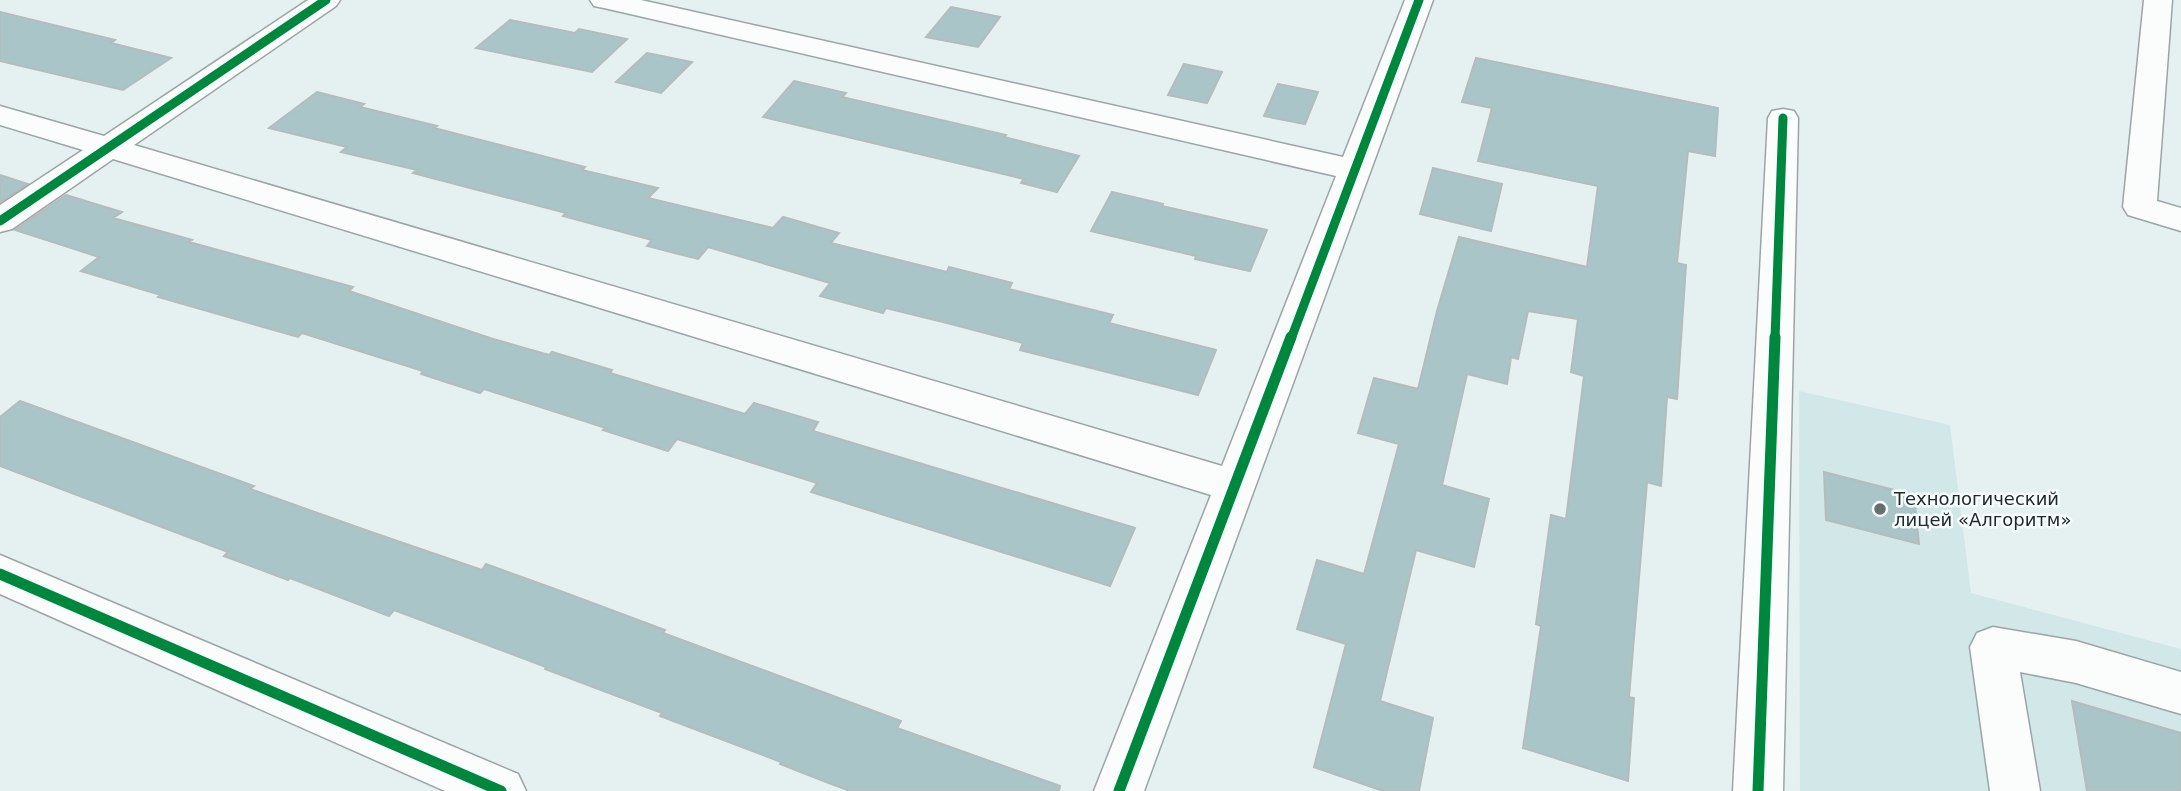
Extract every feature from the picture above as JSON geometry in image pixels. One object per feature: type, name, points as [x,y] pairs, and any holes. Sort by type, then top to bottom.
[{"type":"street","points":[[0,222],[326,0]]},
{"type":"street","points":[[604,0],[1354,170]]},
{"type":"street","points":[[1119,791],[1419,0]]},
{"type":"street","points":[[2165,7],[2140,207],[2181,220]]},
{"type":"street","points":[[0,115],[1235,486]]},
{"type":"street","points":[[1758,791],[1783,118]]},
{"type":"street","points":[[0,574],[501,791]]},
{"type":"street","points":[[2015,791],[1993,647],[2076,662],[2181,693]]},
{"type":"shaded area","name":"Технологический лицей «Алгоритм»","points":[[1799,391],[1950,425],[1971,593],[2181,649],[2181,791],[1800,791]]},
{"type":"building","points":[[951,7],[1000,17],[978,47],[926,37]]},
{"type":"building","points":[[0,12],[115,40],[111,43],[171,58],[123,90],[0,61]]},
{"type":"building","points":[[510,20],[575,33],[579,29],[627,39],[592,72],[476,48]]},
{"type":"building","points":[[647,53],[692,62],[661,93],[616,82]]},
{"type":"building","points":[[1476,58],[1718,108],[1715,156],[1688,151],[1677,263],[1686,265],[1677,399],[1667,397],[1661,486],[1647,482],[1629,697],[1634,698],[1628,781],[1523,748],[1541,626],[1536,624],[1551,515],[1566,519],[1584,376],[1571,372],[1578,319],[1528,311],[1518,359],[1511,357],[1507,384],[1467,374],[1442,485],[1489,499],[1474,567],[1416,550],[1380,701],[1433,718],[1419,791],[1383,791],[1314,767],[1346,644],[1297,629],[1317,560],[1364,574],[1399,444],[1358,433],[1374,378],[1418,389],[1459,237],[1587,267],[1598,186],[1478,161],[1492,108],[1462,102]]},
{"type":"building","points":[[1184,64],[1222,72],[1207,103],[1168,95]]},
{"type":"building","points":[[794,81],[846,93],[842,97],[1006,135],[1004,137],[1079,156],[1057,192],[1021,183],[1024,179],[763,117]]},
{"type":"building","points":[[1278,84],[1318,92],[1305,124],[1264,116]]},
{"type":"building","points":[[317,92],[364,104],[360,107],[437,126],[434,128],[585,167],[582,170],[658,188],[648,198],[773,228],[783,217],[839,233],[831,243],[947,272],[949,267],[1012,283],[1009,289],[1113,315],[1109,323],[1216,350],[1198,395],[1020,350],[1023,343],[951,324],[886,308],[883,313],[820,296],[830,283],[708,247],[698,259],[647,246],[652,240],[563,216],[566,213],[413,173],[417,170],[341,152],[347,147],[269,128]]},
{"type":"building","points":[[1433,168],[1502,184],[1491,231],[1420,214]]},
{"type":"building","points":[[0,175],[28,184],[0,202]]},
{"type":"building","points":[[1112,192],[1267,230],[1250,271],[1195,259],[1196,256],[1091,231]]},
{"type":"building","points":[[66,195],[122,212],[113,218],[353,287],[349,291],[493,339],[549,355],[552,352],[612,370],[610,373],[745,414],[754,403],[818,422],[813,431],[1135,528],[1110,586],[811,492],[817,483],[677,439],[668,451],[603,430],[606,428],[484,389],[480,393],[421,374],[423,371],[302,333],[298,337],[158,297],[161,295],[81,271],[99,257],[15,230]]},
{"type":"building","points":[[20,401],[254,486],[250,489],[482,570],[486,564],[665,630],[663,633],[901,721],[897,728],[1060,786],[1059,791],[850,791],[660,716],[662,713],[545,669],[546,667],[394,610],[389,616],[290,578],[288,580],[224,556],[228,552],[0,466],[0,417]]},
{"type":"building","points":[[1824,472],[1914,495],[1919,544],[1826,520]]},
{"type":"building","points":[[2072,701],[2181,733],[2181,791],[2087,791]]},
{"type":"cycle path","points":[[0,221],[326,0]]},
{"type":"cycle path","points":[[1119,791],[1419,0]]},
{"type":"cycle path","points":[[1758,791],[1783,118]]},
{"type":"cycle path","points":[[0,574],[501,791]]},
{"type":"place","name":"Технологический лицей «Алгоритм»","points":[[1880,509]]}]
